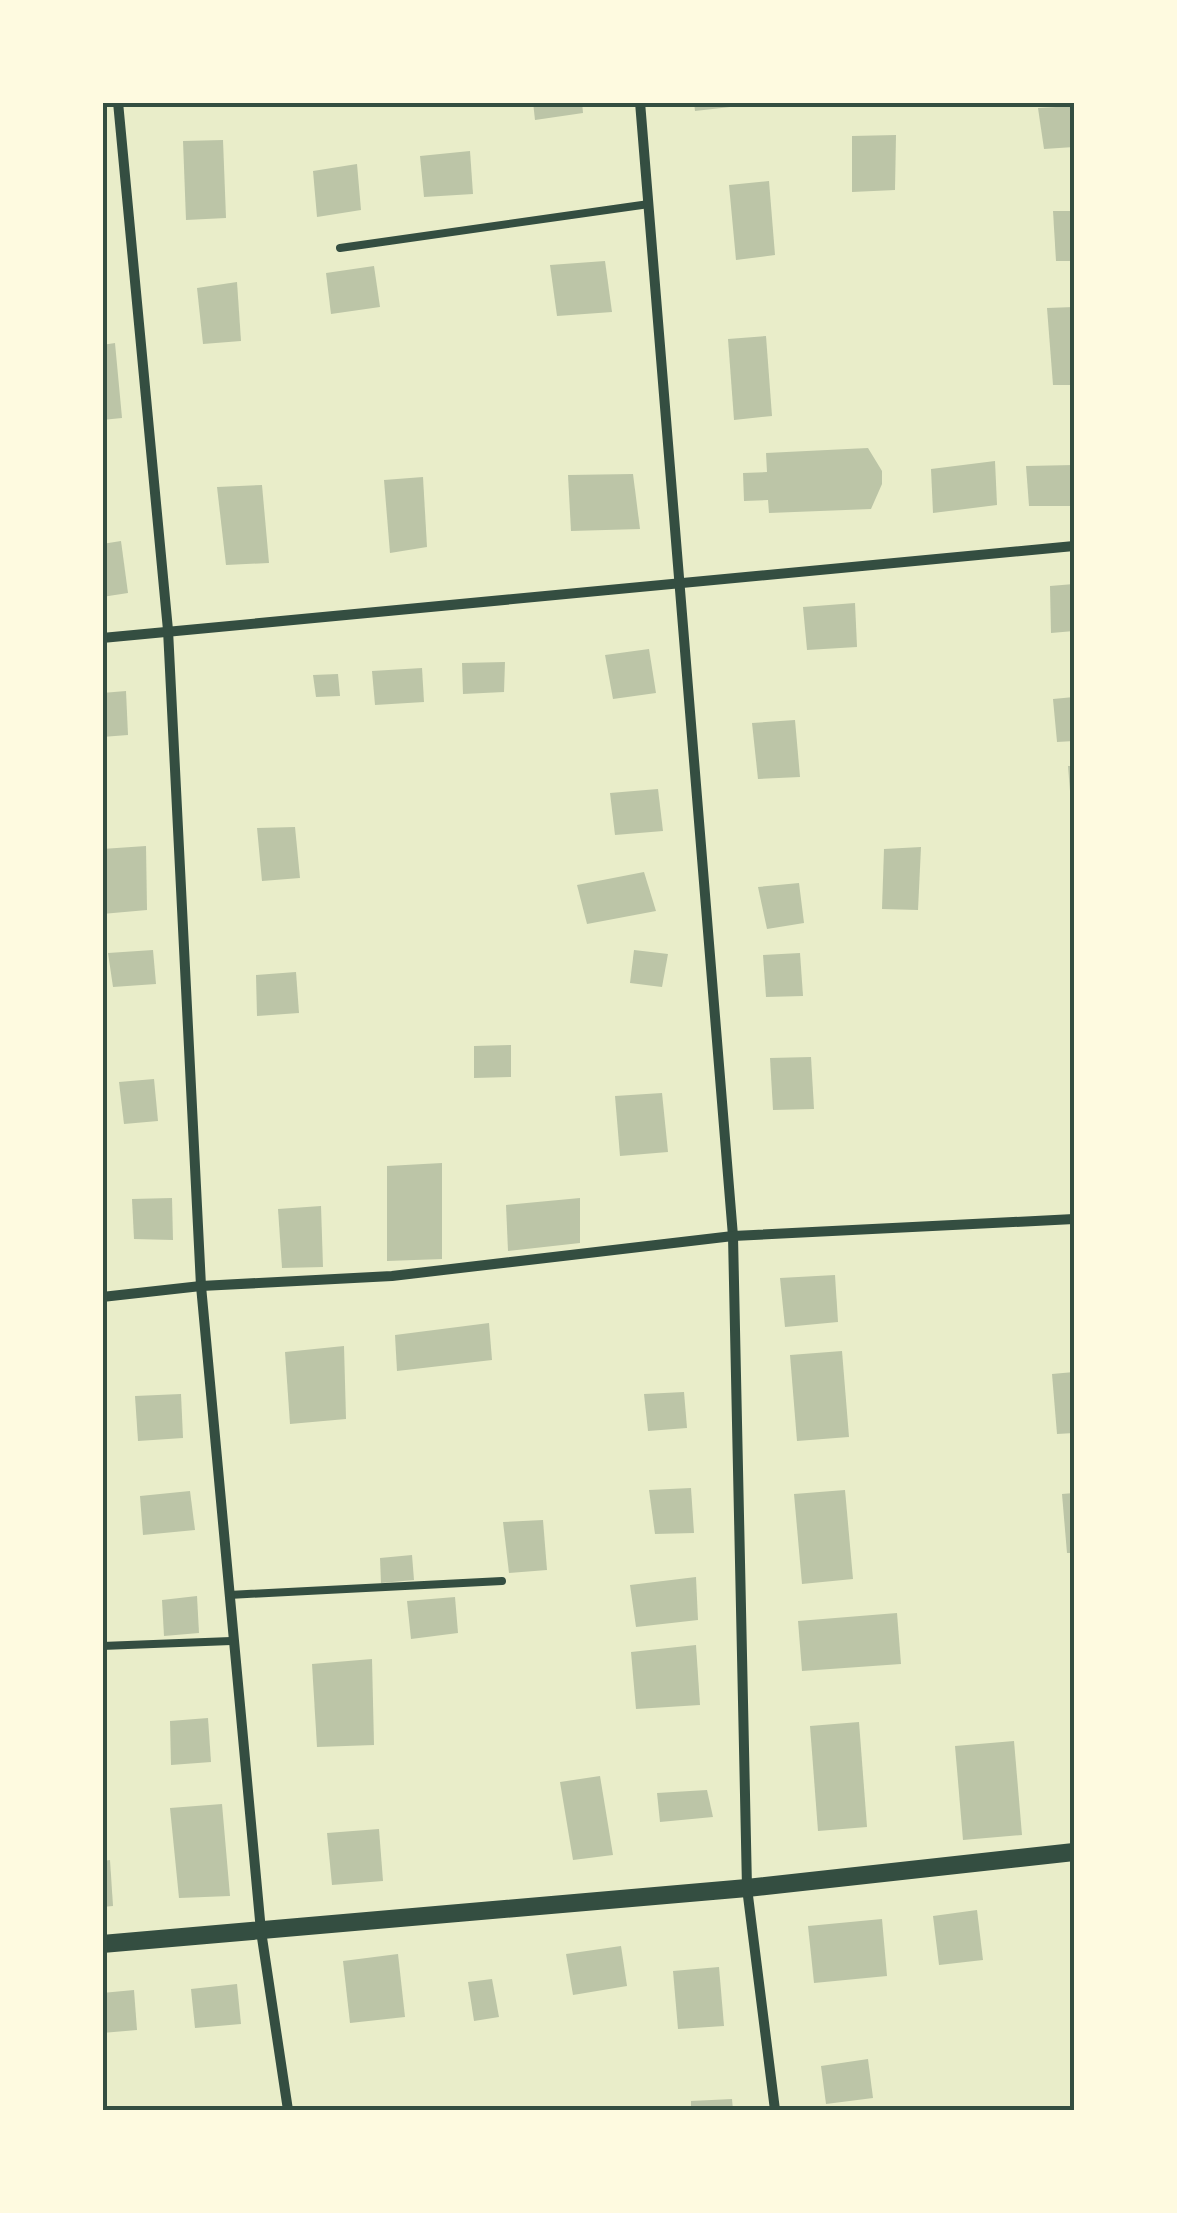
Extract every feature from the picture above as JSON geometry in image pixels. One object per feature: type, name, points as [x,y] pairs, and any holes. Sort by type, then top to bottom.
[{"type":"street","points":[[118,102],[168,630],[201,1286],[231,1641],[261,1930],[288,2110]]},
{"type":"street","points":[[640,102],[683,584],[732,1236],[748,1888],[775,2110]]},
{"type":"street","points":[[102,638],[1074,546]]},
{"type":"street","points":[[102,1297],[201,1286],[392,1276],[732,1236],[1074,1219]]},
{"type":"street","points":[[102,1944],[748,1888],[1074,1852]]},
{"type":"lane","points":[[340,248],[649,204]]},
{"type":"lane","points":[[228,1596],[502,1581]]},
{"type":"lane","points":[[102,1646],[231,1641]]},
{"type":"building","points":[[533,102],[582,102],[583,113],[535,120]]},
{"type":"building","points":[[694,102],[739,102],[739,106],[695,111]]},
{"type":"building","points":[[1074,106],[1074,147],[1044,149],[1038,108]]},
{"type":"building","points":[[896,135],[895,190],[852,192],[852,136]]},
{"type":"building","points":[[223,140],[226,218],[186,220],[183,141]]},
{"type":"building","points":[[470,151],[473,194],[424,197],[420,156]]},
{"type":"building","points":[[357,164],[361,210],[317,217],[313,171]]},
{"type":"building","points":[[769,181],[775,255],[736,260],[729,185]]},
{"type":"building","points":[[1053,211],[1074,211],[1074,261],[1056,261]]},
{"type":"building","points":[[605,261],[612,312],[557,316],[550,265]]},
{"type":"building","points":[[374,266],[380,307],[331,314],[326,273]]},
{"type":"building","points":[[237,282],[241,341],[203,344],[197,288]]},
{"type":"building","points":[[1074,307],[1074,385],[1053,385],[1047,308]]},
{"type":"building","points":[[766,336],[772,416],[734,420],[728,339]]},
{"type":"building","points":[[115,343],[122,418],[102,420],[102,345]]},
{"type":"building","points":[[868,448],[882,471],[882,484],[871,509],[769,513],[768,500],[744,501],[743,473],[767,472],[766,453]]},
{"type":"building","points":[[995,461],[997,505],[933,513],[931,469]]},
{"type":"building","points":[[1074,465],[1074,506],[1029,506],[1026,466]]},
{"type":"building","points":[[633,474],[640,529],[571,531],[568,475]]},
{"type":"building","points":[[423,477],[427,547],[390,553],[384,480]]},
{"type":"building","points":[[262,485],[269,563],[226,565],[217,487]]},
{"type":"building","points":[[121,541],[128,593],[102,597],[102,544]]},
{"type":"building","points":[[1074,584],[1074,631],[1051,633],[1050,586]]},
{"type":"building","points":[[855,603],[857,647],[807,650],[803,607]]},
{"type":"building","points":[[649,649],[656,693],[613,699],[605,655]]},
{"type":"building","points":[[505,662],[504,692],[463,694],[462,663]]},
{"type":"building","points":[[422,668],[424,702],[375,705],[372,671]]},
{"type":"building","points":[[338,674],[340,696],[316,697],[313,675]]},
{"type":"building","points":[[126,691],[128,735],[102,737],[102,693]]},
{"type":"building","points":[[1074,697],[1074,741],[1057,742],[1053,699]]},
{"type":"building","points":[[795,720],[800,777],[758,779],[752,723]]},
{"type":"building","points":[[1068,766],[1074,766],[1074,816],[1072,816]]},
{"type":"building","points":[[658,789],[663,831],[615,835],[610,793]]},
{"type":"building","points":[[295,827],[300,878],[262,881],[257,828]]},
{"type":"building","points":[[146,846],[147,910],[102,914],[102,849]]},
{"type":"building","points":[[921,847],[918,910],[882,909],[884,849]]},
{"type":"building","points":[[644,872],[656,911],[587,924],[577,885]]},
{"type":"building","points":[[799,883],[804,923],[767,929],[758,887]]},
{"type":"building","points":[[153,950],[156,984],[113,987],[108,953]]},
{"type":"building","points":[[634,950],[668,954],[662,987],[630,983]]},
{"type":"building","points":[[800,953],[803,996],[766,997],[763,955]]},
{"type":"building","points":[[296,972],[299,1013],[257,1016],[256,975]]},
{"type":"building","points":[[511,1045],[511,1077],[474,1078],[474,1046]]},
{"type":"building","points":[[811,1057],[814,1109],[773,1110],[770,1058]]},
{"type":"building","points":[[154,1079],[158,1121],[124,1124],[119,1082]]},
{"type":"building","points":[[662,1093],[668,1152],[620,1156],[615,1096]]},
{"type":"building","points":[[442,1163],[442,1259],[387,1261],[387,1166]]},
{"type":"building","points":[[172,1198],[173,1240],[134,1239],[132,1199]]},
{"type":"building","points":[[580,1198],[580,1243],[508,1251],[506,1205]]},
{"type":"building","points":[[321,1206],[323,1267],[282,1268],[278,1209]]},
{"type":"building","points":[[835,1275],[838,1322],[785,1327],[780,1278]]},
{"type":"building","points":[[489,1323],[492,1360],[397,1371],[395,1335]]},
{"type":"building","points":[[344,1346],[346,1419],[290,1424],[285,1352]]},
{"type":"building","points":[[842,1351],[849,1437],[797,1441],[790,1355]]},
{"type":"building","points":[[1074,1372],[1074,1433],[1057,1434],[1052,1374]]},
{"type":"building","points":[[684,1392],[687,1428],[648,1431],[644,1394]]},
{"type":"building","points":[[181,1394],[183,1438],[138,1441],[135,1396]]},
{"type":"building","points":[[691,1488],[694,1533],[655,1534],[649,1490]]},
{"type":"building","points":[[845,1490],[853,1579],[802,1584],[794,1494]]},
{"type":"building","points":[[190,1491],[195,1530],[143,1535],[140,1496]]},
{"type":"building","points":[[1074,1493],[1074,1553],[1067,1553],[1062,1494]]},
{"type":"building","points":[[543,1520],[547,1570],[509,1573],[503,1522]]},
{"type":"building","points":[[412,1555],[414,1580],[381,1583],[380,1558]]},
{"type":"building","points":[[696,1577],[698,1620],[636,1627],[630,1585]]},
{"type":"building","points":[[197,1596],[199,1633],[164,1636],[162,1600]]},
{"type":"building","points":[[455,1597],[458,1633],[411,1639],[407,1601]]},
{"type":"building","points":[[897,1613],[901,1664],[802,1671],[798,1621]]},
{"type":"building","points":[[696,1645],[700,1705],[636,1709],[631,1652]]},
{"type":"building","points":[[372,1659],[374,1745],[317,1747],[312,1664]]},
{"type":"building","points":[[208,1718],[211,1762],[171,1765],[170,1721]]},
{"type":"building","points":[[859,1722],[867,1827],[818,1831],[810,1726]]},
{"type":"building","points":[[1014,1741],[1022,1835],[963,1840],[955,1746]]},
{"type":"building","points":[[600,1776],[613,1855],[573,1860],[560,1782]]},
{"type":"building","points":[[707,1790],[713,1817],[660,1822],[657,1793]]},
{"type":"building","points":[[222,1804],[230,1896],[179,1898],[170,1808]]},
{"type":"building","points":[[379,1829],[383,1881],[332,1885],[327,1833]]},
{"type":"building","points":[[110,1860],[113,1906],[102,1907],[102,1861]]},
{"type":"building","points":[[977,1910],[983,1960],[939,1965],[933,1916]]},
{"type":"building","points":[[882,1919],[887,1976],[814,1983],[808,1926]]},
{"type":"building","points":[[621,1946],[627,1986],[573,1995],[566,1954]]},
{"type":"building","points":[[398,1954],[405,2017],[350,2023],[343,1961]]},
{"type":"building","points":[[719,1967],[724,2026],[678,2029],[673,1971]]},
{"type":"building","points":[[492,1979],[499,2017],[474,2021],[468,1982]]},
{"type":"building","points":[[237,1984],[241,2024],[195,2028],[191,1989]]},
{"type":"building","points":[[134,1990],[137,2030],[102,2033],[102,1993]]},
{"type":"building","points":[[868,2059],[873,2098],[826,2104],[821,2066]]},
{"type":"building","points":[[732,2099],[733,2110],[691,2110],[691,2101]]}]
